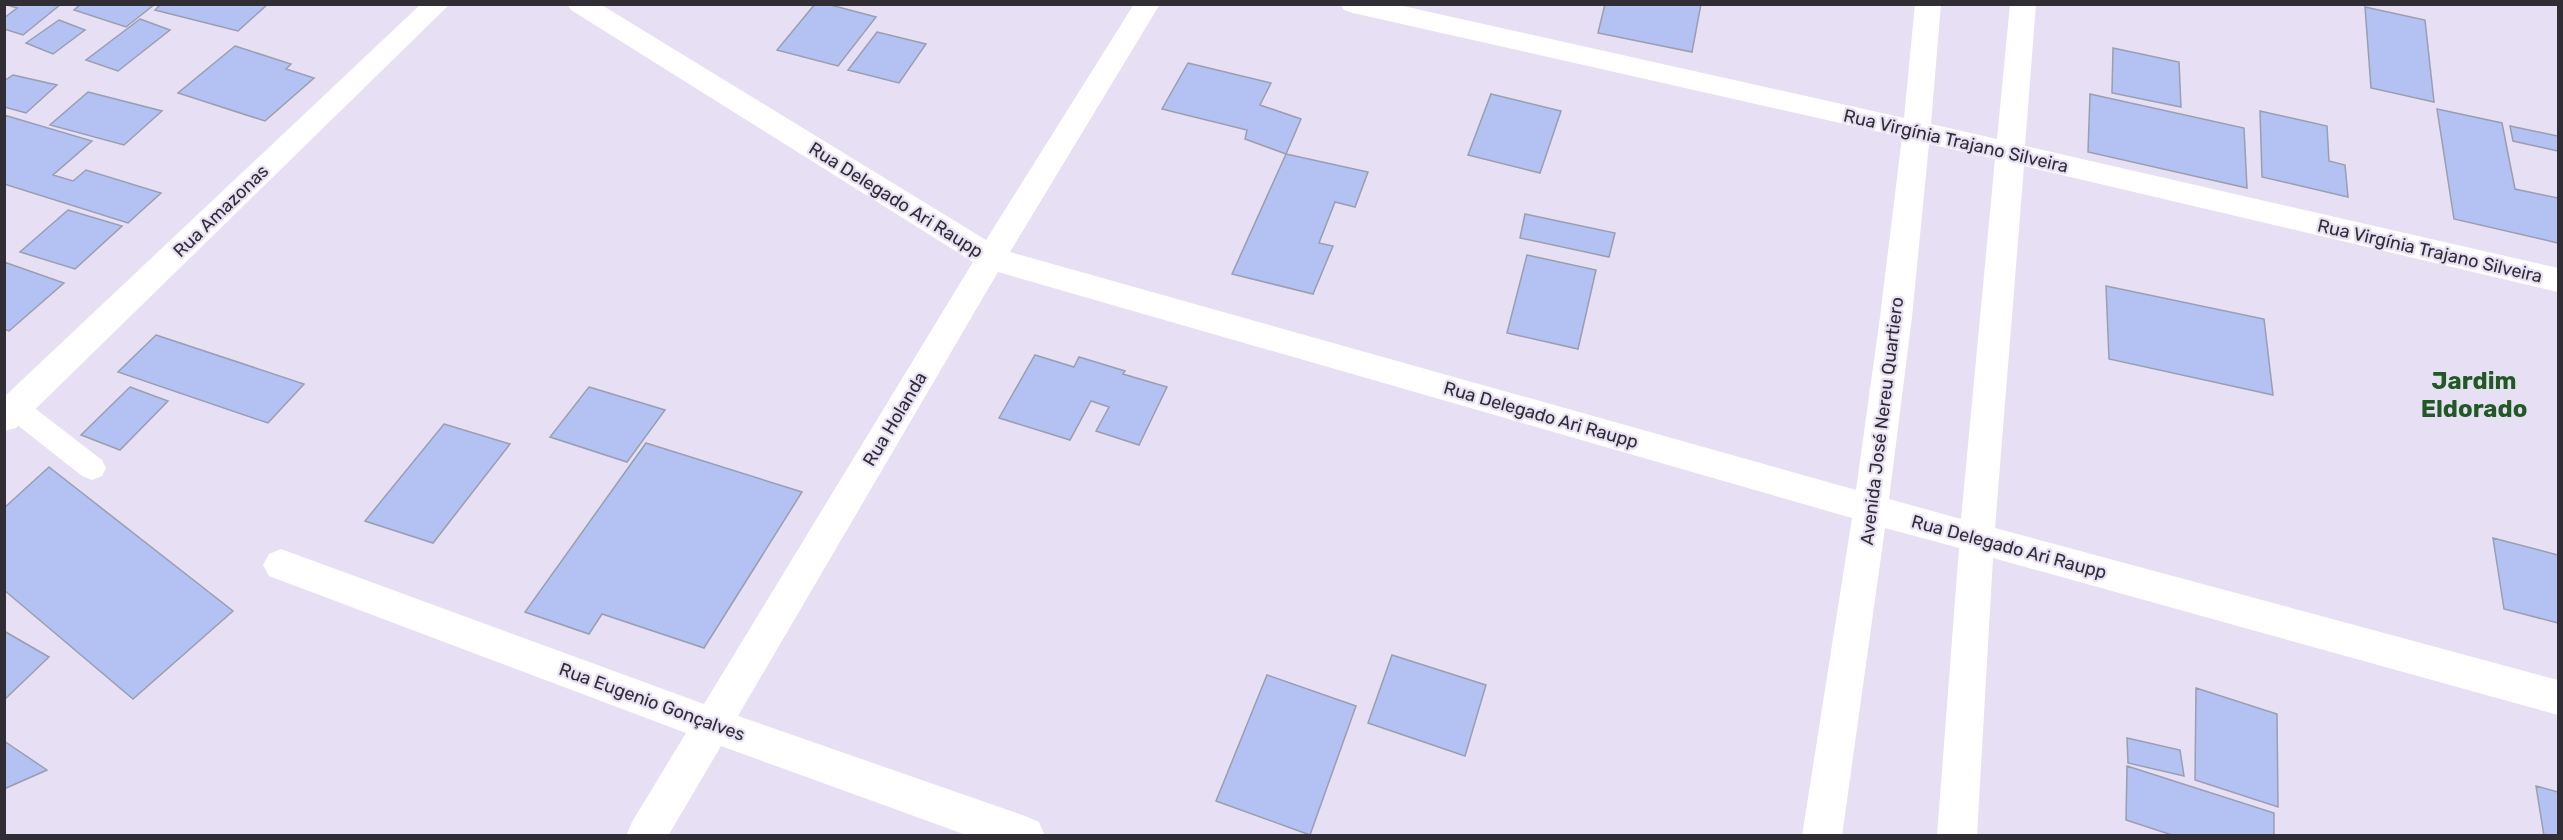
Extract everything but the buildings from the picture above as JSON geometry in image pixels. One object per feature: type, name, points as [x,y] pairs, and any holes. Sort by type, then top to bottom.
[{"type":"street","name":"Rua Amazonas","points":[[10,413],[437,4]]},
{"type":"street","name":"Rua Delegado Ari Raupp","points":[[579,4],[991,258],[1871,509],[2559,698]]},
{"type":"street","name":"Rua Holanda","points":[[646,836],[991,258],[1147,4]]},
{"type":"street","name":"Rua Virgínia Trajano Silveira","points":[[1353,4],[1918,131],[2559,280]]},
{"type":"street","name":"Avenida José Nereu Quartiero","points":[[1822,836],[1871,509],[1918,131],[1928,4]]},
{"type":"street","points":[[1957,836],[1977,538],[2012,154],[2023,4]]},
{"type":"street","name":"Rua Eugenio Gonçalves","points":[[281,565],[713,725],[1025,836]]},
{"type":"lane","points":[[10,413],[92,468]]},
{"type":"district","name":"Jardim Eldorado","points":[[2474,395]]}]
